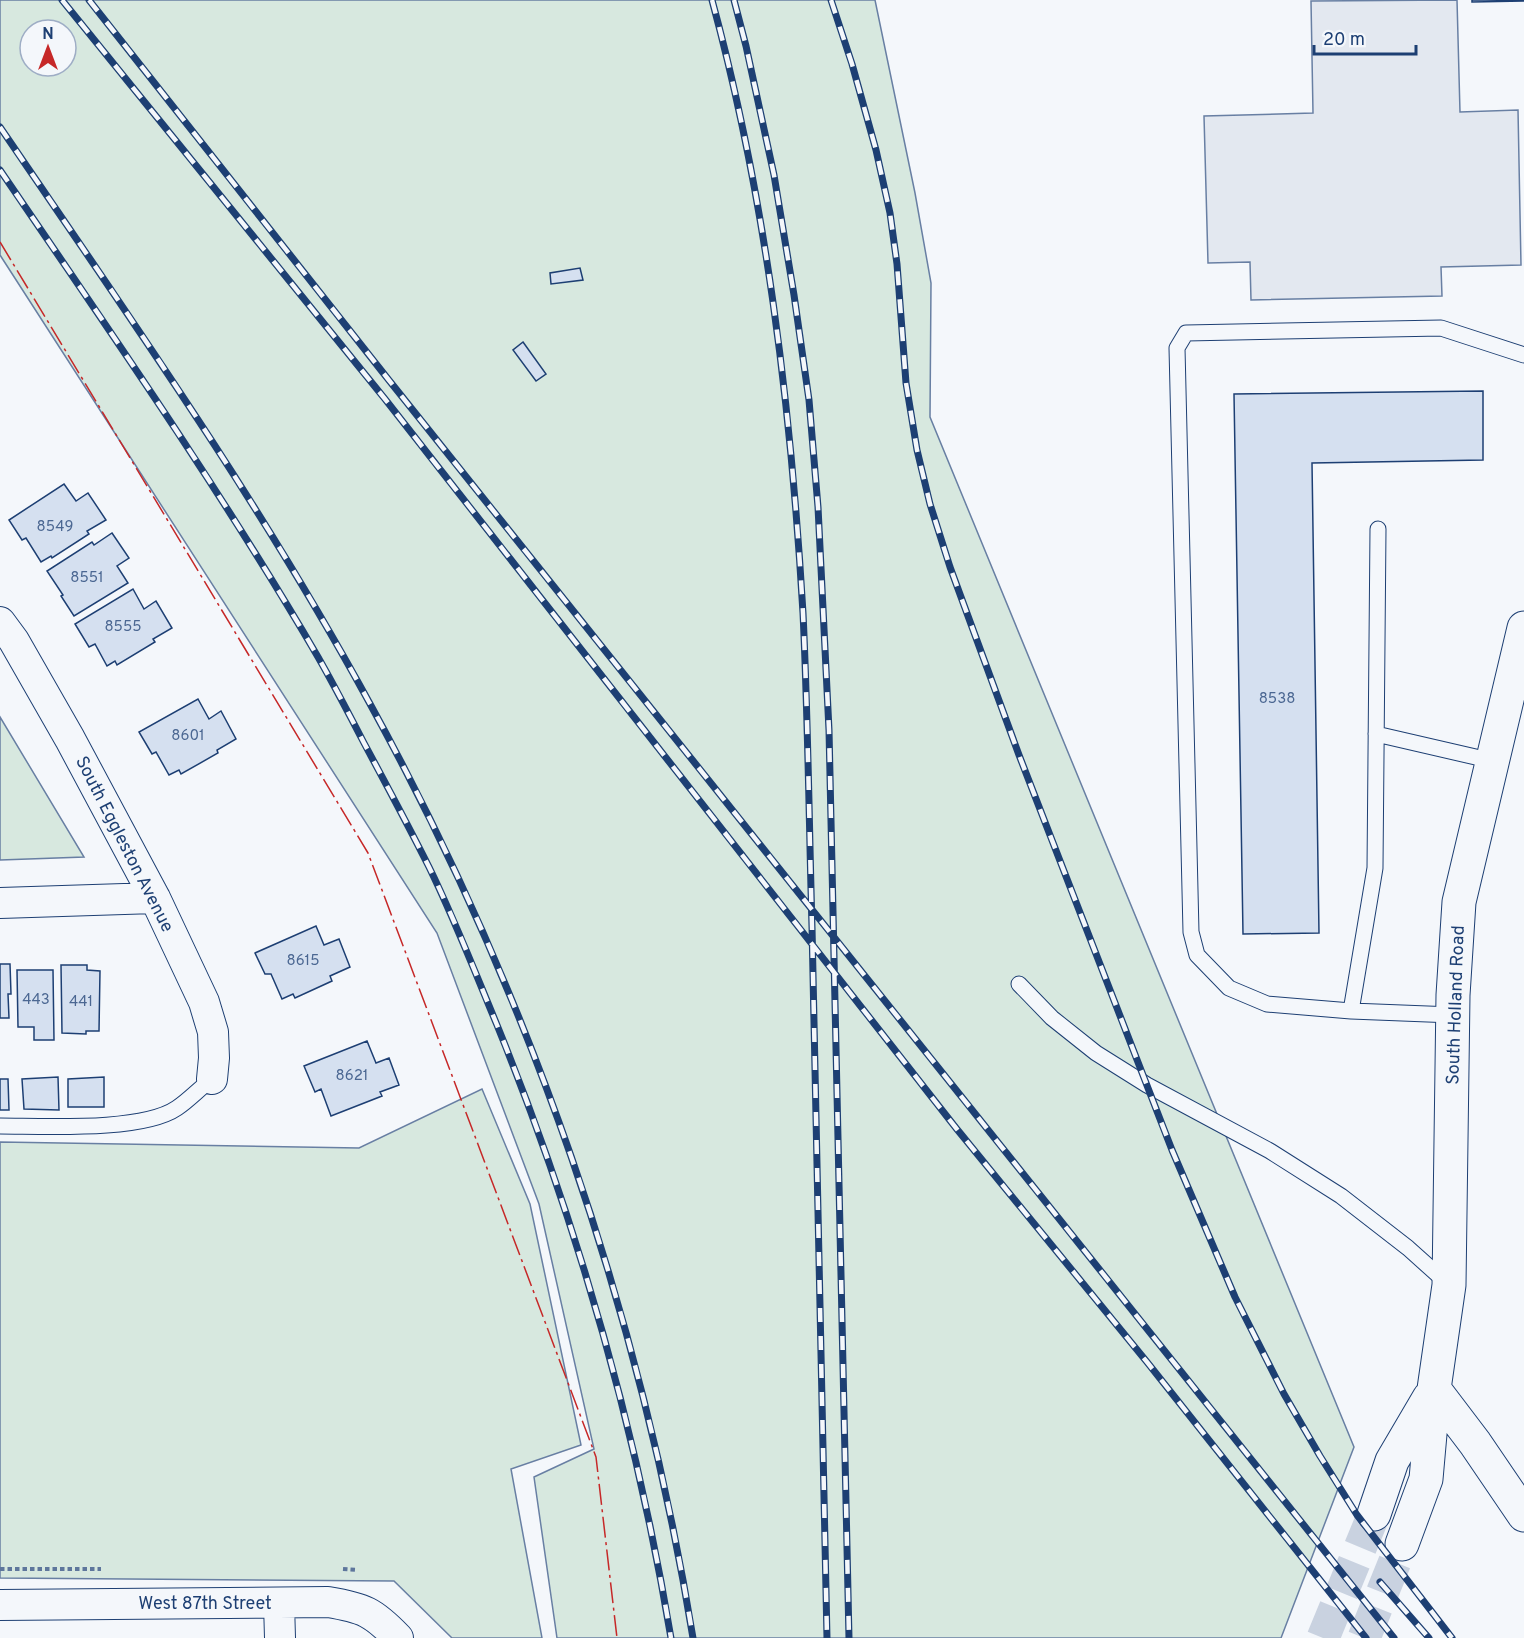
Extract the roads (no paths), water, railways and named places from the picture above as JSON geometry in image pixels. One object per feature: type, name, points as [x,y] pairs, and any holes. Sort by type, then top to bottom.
[{"type":"main road","name":"South Holland Road","points":[[1402,1544],[1426,1479],[1434,1389],[1449,1285],[1453,1015],[1459,902],[1524,628]]},
{"type":"main road","name":"South Holland Road","points":[[1374,1514],[1392,1461],[1434,1389]]},
{"type":"main road","points":[[1434,1389],[1475,1443],[1524,1515]]},
{"type":"street","name":"South Eggleston Avenue","points":[[0,622],[14,641],[70,739],[155,898],[204,1002],[213,1032],[212,1079]]},
{"type":"street","points":[[0,903],[155,898]]},
{"type":"street","name":"West 87th Street","points":[[0,1605],[328,1602],[358,1607],[380,1618],[398,1638]]},
{"type":"street","points":[[279,1603],[280,1638]]},
{"type":"lane","points":[[1453,1015],[1351,1011],[1267,1004],[1229,988],[1197,955],[1191,932],[1176,348],[1186,333],[1441,328],[1524,355]]},
{"type":"lane","points":[[1351,1011],[1375,868],[1378,529]]},
{"type":"lane","points":[[1376,734],[1493,761]]},
{"type":"lane","points":[[1019,984],[1052,1018],[1096,1053],[1147,1085],[1270,1151],[1341,1196],[1408,1248],[1449,1285]]},
{"type":"lane","points":[[0,1126],[117,1125],[152,1118],[175,1110],[212,1079]]},
{"type":"tunnel","points":[[1323,1638],[1374,1514]]},
{"type":"tunnel","points":[[1364,1638],[1402,1544]]},
{"type":"railway","points":[[62,0],[385,399],[956,1128],[1147,1362],[1366,1638]]},
{"type":"railway","points":[[89,0],[388,379],[1394,1638]]},
{"type":"railway","points":[[712,0],[731,75],[761,227],[783,381],[798,536],[807,730],[827,1638]]},
{"type":"railway","points":[[734,0],[774,175],[794,295],[809,400],[818,507],[829,730],[849,1638]]},
{"type":"railway","points":[[831,0],[876,150],[890,213],[897,264],[906,383],[917,450],[930,504],[950,567],[1019,755],[1172,1150],[1235,1297],[1284,1394],[1357,1515],[1452,1638]]},
{"type":"railway","points":[[0,127],[192,410],[283,554],[369,702],[427,812],[480,925],[528,1040],[571,1156],[609,1275],[643,1395],[670,1516],[693,1638]]},
{"type":"railway","points":[[0,170],[163,410],[281,594],[336,689],[405,820],[456,925],[526,1099],[578,1250],[622,1404],[657,1559],[671,1638]]},
{"type":"railway","points":[[1380,1582],[1429,1638]]}]
